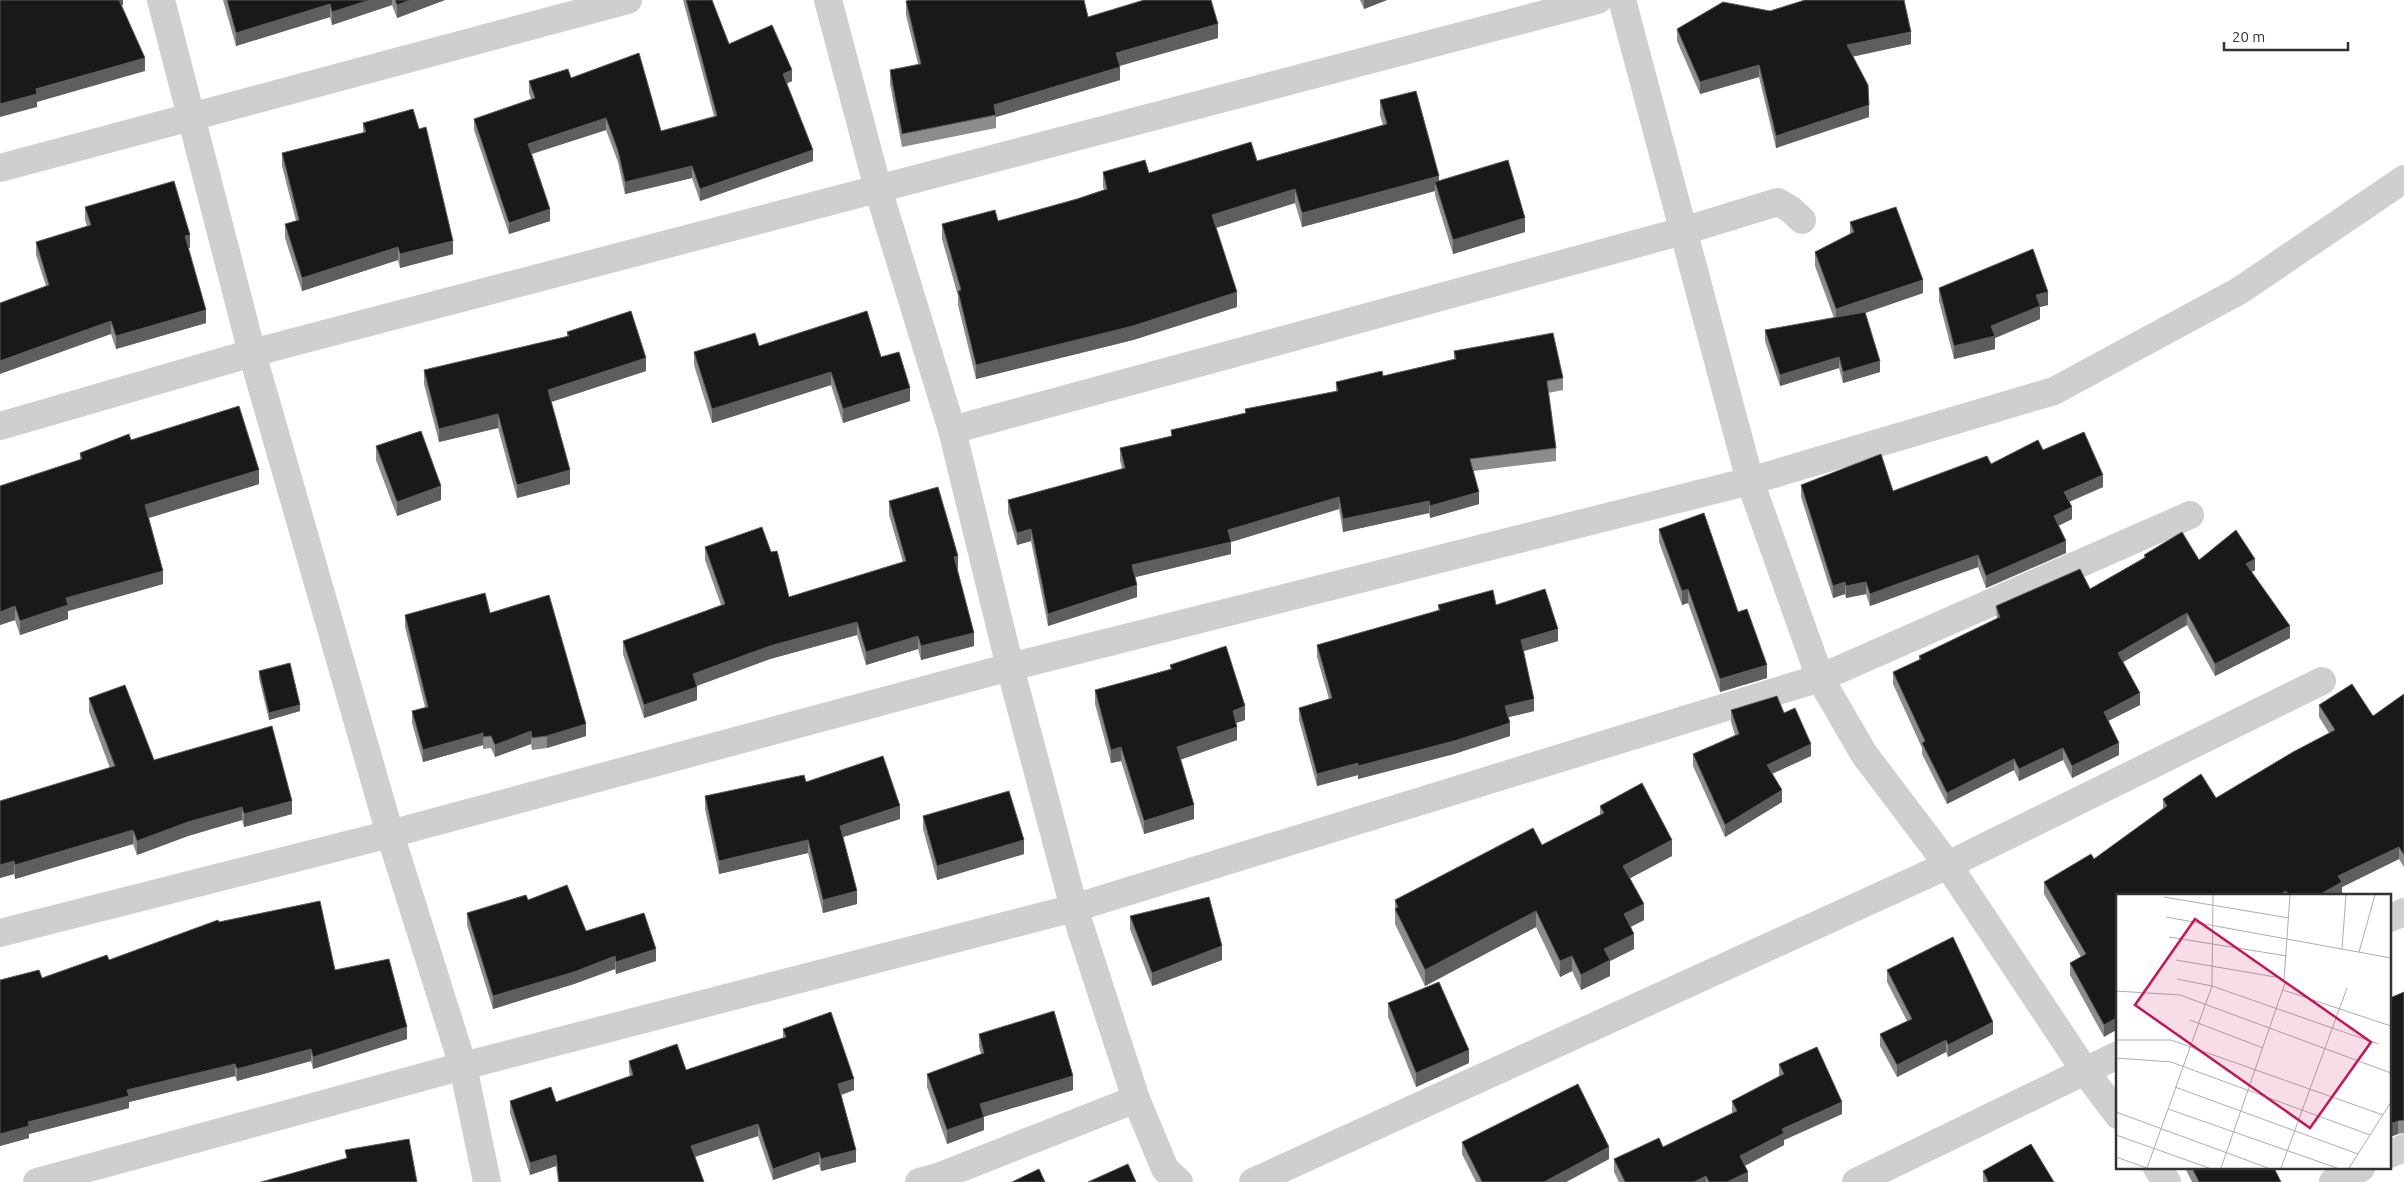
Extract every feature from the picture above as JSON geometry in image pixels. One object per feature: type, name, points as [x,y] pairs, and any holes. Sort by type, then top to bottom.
[{"type":"street","points":[[161,0],[252,353],[390,834],[463,1066],[487,1182]]},
{"type":"street","points":[[0,168],[628,0]]},
{"type":"street","points":[[828,0],[878,189],[952,430],[1010,667],[1074,908],[1136,1099],[1165,1169],[1179,1182]]},
{"type":"street","points":[[0,426],[252,353],[1598,0]]},
{"type":"street","points":[[1622,0],[1750,481],[1820,678],[1864,754],[1948,866],[2085,1071],[2116,1112]]},
{"type":"street","points":[[0,933],[390,834],[1010,667],[1750,481],[2054,391],[2239,291],[2404,179]]},
{"type":"street","points":[[952,430],[1682,231],[1778,202],[1790,209],[1802,220]]},
{"type":"street","points":[[37,1182],[463,1066],[1074,908],[1820,678],[2190,515]]},
{"type":"street","points":[[1253,1182],[1948,866],[2322,681]]},
{"type":"street","points":[[2392,917],[2404,912]]},
{"type":"street","points":[[1856,1182],[2116,1056]]},
{"type":"street","points":[[920,1182],[938,1177],[1136,1099]]},
{"type":"street","points":[[2392,1153],[2404,1148]]},
{"type":"street","points":[[2158,1170],[2167,1182]]},
{"type":"street","points":[[2333,1182],[2357,1170]]},
{"type":"building","points":[[0,0],[119,0],[145,58],[36,89],[37,94],[0,104]]},
{"type":"building","points":[[227,0],[370,0],[332,12],[330,4],[236,33]]},
{"type":"building","points":[[395,0],[411,0],[397,5]]},
{"type":"building","points":[[686,0],[712,0],[729,44],[772,25],[792,70],[783,74],[813,150],[700,189],[692,166],[625,182],[618,151],[606,118],[528,144],[550,209],[509,223],[474,119],[535,98],[529,81],[568,69],[571,78],[639,53],[661,131],[717,116]]},
{"type":"building","points":[[1084,0],[1088,17],[1144,0],[1211,0],[1218,24],[1116,53],[1120,67],[994,105],[996,115],[902,134],[890,70],[921,64],[906,1]]},
{"type":"building","points":[[1805,0],[1904,0],[1911,32],[1847,45],[1868,85],[1869,105],[1776,136],[1759,65],[1700,82],[1677,29],[1723,2],[1770,11]]},
{"type":"building","points":[[1416,91],[1439,176],[1302,213],[1295,189],[1212,215],[1237,292],[1133,326],[976,365],[958,291],[961,290],[942,224],[995,210],[998,221],[1077,199],[1107,189],[1103,172],[1145,160],[1149,173],[1251,142],[1257,161],[1387,124],[1380,100]]},
{"type":"building","points":[[413,109],[419,129],[426,127],[453,241],[400,254],[398,247],[302,278],[285,224],[299,220],[282,153],[366,132],[363,123]]},
{"type":"building","points":[[1508,160],[1525,218],[1453,240],[1435,182]]},
{"type":"building","points":[[174,181],[190,235],[185,236],[206,310],[116,336],[111,321],[0,361],[0,303],[49,285],[36,242],[91,225],[85,207]]},
{"type":"building","points":[[1896,207],[1923,280],[1836,309],[1815,252],[1854,232],[1850,222]]},
{"type":"building","points":[[2033,249],[2048,292],[2036,295],[2040,306],[1991,326],[1995,336],[1954,346],[1939,288]]},
{"type":"building","points":[[631,311],[646,358],[548,390],[570,470],[517,485],[498,414],[439,429],[424,370],[569,336],[567,332]]},
{"type":"building","points":[[867,311],[881,357],[899,352],[910,388],[843,409],[831,372],[712,409],[694,352],[755,333],[759,346]]},
{"type":"building","points":[[1865,312],[1880,361],[1843,372],[1839,357],[1780,375],[1765,330]]},
{"type":"building","points":[[1553,333],[1563,378],[1547,381],[1556,448],[1470,459],[1479,492],[1430,506],[1429,501],[1343,519],[1339,497],[1228,530],[1231,542],[1132,565],[1137,585],[1048,614],[1031,529],[1017,533],[1008,500],[1125,468],[1120,448],[1172,436],[1171,430],[1246,413],[1245,409],[1338,391],[1336,382],[1382,371],[1383,376],[1456,359],[1454,351]]},
{"type":"building","points":[[239,406],[259,470],[145,505],[163,571],[66,598],[68,605],[20,621],[15,606],[0,612],[0,486],[82,459],[80,453],[129,434],[131,440]]},
{"type":"building","points":[[421,431],[441,486],[397,502],[376,446]]},
{"type":"building","points":[[2084,432],[2103,475],[2064,492],[2072,507],[2054,516],[2066,541],[1986,576],[1978,555],[1870,594],[1866,582],[1846,586],[1845,582],[1833,586],[1801,485],[1881,454],[1893,491],[1987,456],[1991,464],[2038,440],[2043,450]]},
{"type":"building","points":[[938,487],[958,556],[954,557],[974,633],[921,646],[918,636],[866,652],[857,622],[770,646],[693,674],[697,687],[644,705],[623,641],[725,604],[705,547],[762,527],[771,552],[777,551],[789,597],[906,561],[889,501]]},
{"type":"building","points":[[1704,513],[1738,612],[1747,609],[1767,665],[1720,679],[1688,589],[1682,591],[1659,529]]},
{"type":"building","points":[[2236,530],[2255,559],[2246,564],[2290,626],[2215,664],[2187,613],[2118,653],[2140,693],[2104,712],[2119,743],[2072,766],[2063,748],[2019,769],[2014,759],[1947,793],[1922,743],[1925,741],[1893,672],[1921,659],[1919,656],[2000,617],[1996,606],[2080,569],[2090,589],[2146,557],[2144,555],[2182,532],[2199,560]]},
{"type":"building","points":[[1545,589],[1558,629],[1521,640],[1534,699],[1505,706],[1510,723],[1454,741],[1358,766],[1358,763],[1317,774],[1299,708],[1332,698],[1317,645],[1440,610],[1438,605],[1493,590],[1496,605]]},
{"type":"building","points":[[485,593],[490,613],[549,595],[586,724],[547,736],[532,738],[531,731],[495,745],[491,736],[483,737],[483,733],[423,750],[412,711],[428,707],[405,615]]},
{"type":"building","points":[[1226,646],[1245,706],[1233,711],[1237,727],[1177,747],[1194,805],[1144,821],[1121,747],[1111,750],[1095,690],[1172,669],[1170,665]]},
{"type":"building","points":[[290,663],[300,705],[269,713],[259,671]]},
{"type":"building","points":[[2352,684],[2373,716],[2404,694],[2404,855],[2399,847],[2338,876],[2342,882],[2321,894],[2288,894],[2286,891],[2281,894],[2116,894],[2116,1018],[2104,1025],[2070,963],[2086,954],[2044,882],[2091,854],[2094,859],[2167,806],[2163,799],[2201,774],[2216,798],[2293,752],[2335,730],[2319,705]]},
{"type":"building","points":[[125,685],[154,760],[272,726],[292,801],[244,814],[242,807],[188,822],[137,841],[133,830],[15,865],[14,861],[0,865],[0,801],[115,766],[89,698]]},
{"type":"building","points":[[1777,696],[1784,713],[1795,708],[1811,744],[1767,765],[1782,790],[1725,825],[1693,754],[1739,734],[1731,710]]},
{"type":"building","points":[[883,756],[900,806],[840,826],[857,891],[823,900],[808,840],[719,861],[705,796],[804,775],[806,782]]},
{"type":"building","points":[[1642,783],[1672,840],[1623,866],[1644,904],[1624,914],[1634,934],[1604,949],[1610,960],[1581,975],[1572,956],[1560,961],[1536,911],[1425,970],[1395,909],[1398,907],[1395,900],[1533,828],[1542,845],[1604,813],[1600,806]]},
{"type":"building","points":[[1009,791],[1024,840],[937,866],[923,816]]},
{"type":"building","points":[[567,885],[586,931],[644,913],[656,949],[616,962],[615,956],[574,972],[493,996],[467,913],[526,895],[528,900]]},
{"type":"building","points":[[1209,897],[1222,946],[1152,973],[1130,916]]},
{"type":"building","points":[[320,901],[335,970],[389,959],[407,1027],[313,1057],[311,1049],[237,1069],[235,1064],[127,1090],[129,1096],[28,1122],[29,1126],[0,1134],[0,980],[39,970],[42,978],[107,955],[109,960],[218,920],[219,922]]},
{"type":"building","points":[[1953,937],[1993,1022],[1948,1045],[1946,1040],[1897,1065],[1880,1034],[1912,1019],[1887,970]]},
{"type":"building","points":[[1439,982],[1469,1050],[1416,1073],[1388,1003]]},
{"type":"building","points":[[2404,992],[2404,1120],[2392,1123],[2392,997]]},
{"type":"building","points":[[1054,1011],[1073,1076],[980,1104],[984,1117],[947,1130],[927,1074],[984,1053],[979,1034]]},
{"type":"building","points":[[831,1012],[854,1079],[838,1084],[856,1150],[821,1159],[819,1152],[773,1169],[758,1124],[691,1146],[704,1182],[559,1182],[556,1155],[530,1163],[510,1101],[551,1087],[556,1102],[633,1075],[629,1061],[677,1044],[686,1070],[786,1037],[783,1029]]},
{"type":"building","points":[[1817,1047],[1842,1102],[1782,1129],[1784,1133],[1740,1156],[1748,1172],[1727,1182],[1709,1182],[1706,1176],[1694,1182],[1625,1182],[1614,1159],[1659,1138],[1663,1147],[1737,1111],[1732,1101],[1784,1074],[1779,1064]]},
{"type":"building","points":[[1578,1084],[1609,1147],[1544,1182],[1482,1182],[1462,1142]]},
{"type":"building","points":[[409,1139],[417,1182],[261,1182],[347,1158],[345,1150]]},
{"type":"building","points":[[2031,1144],[2054,1182],[1986,1182],[1988,1181],[1983,1171]]},
{"type":"building","points":[[1128,1164],[1136,1182],[1088,1182]]},
{"type":"building","points":[[1039,1169],[1045,1182],[1012,1182]]},
{"type":"building","points":[[2193,1170],[2275,1170],[2281,1182],[2199,1182]]}]
